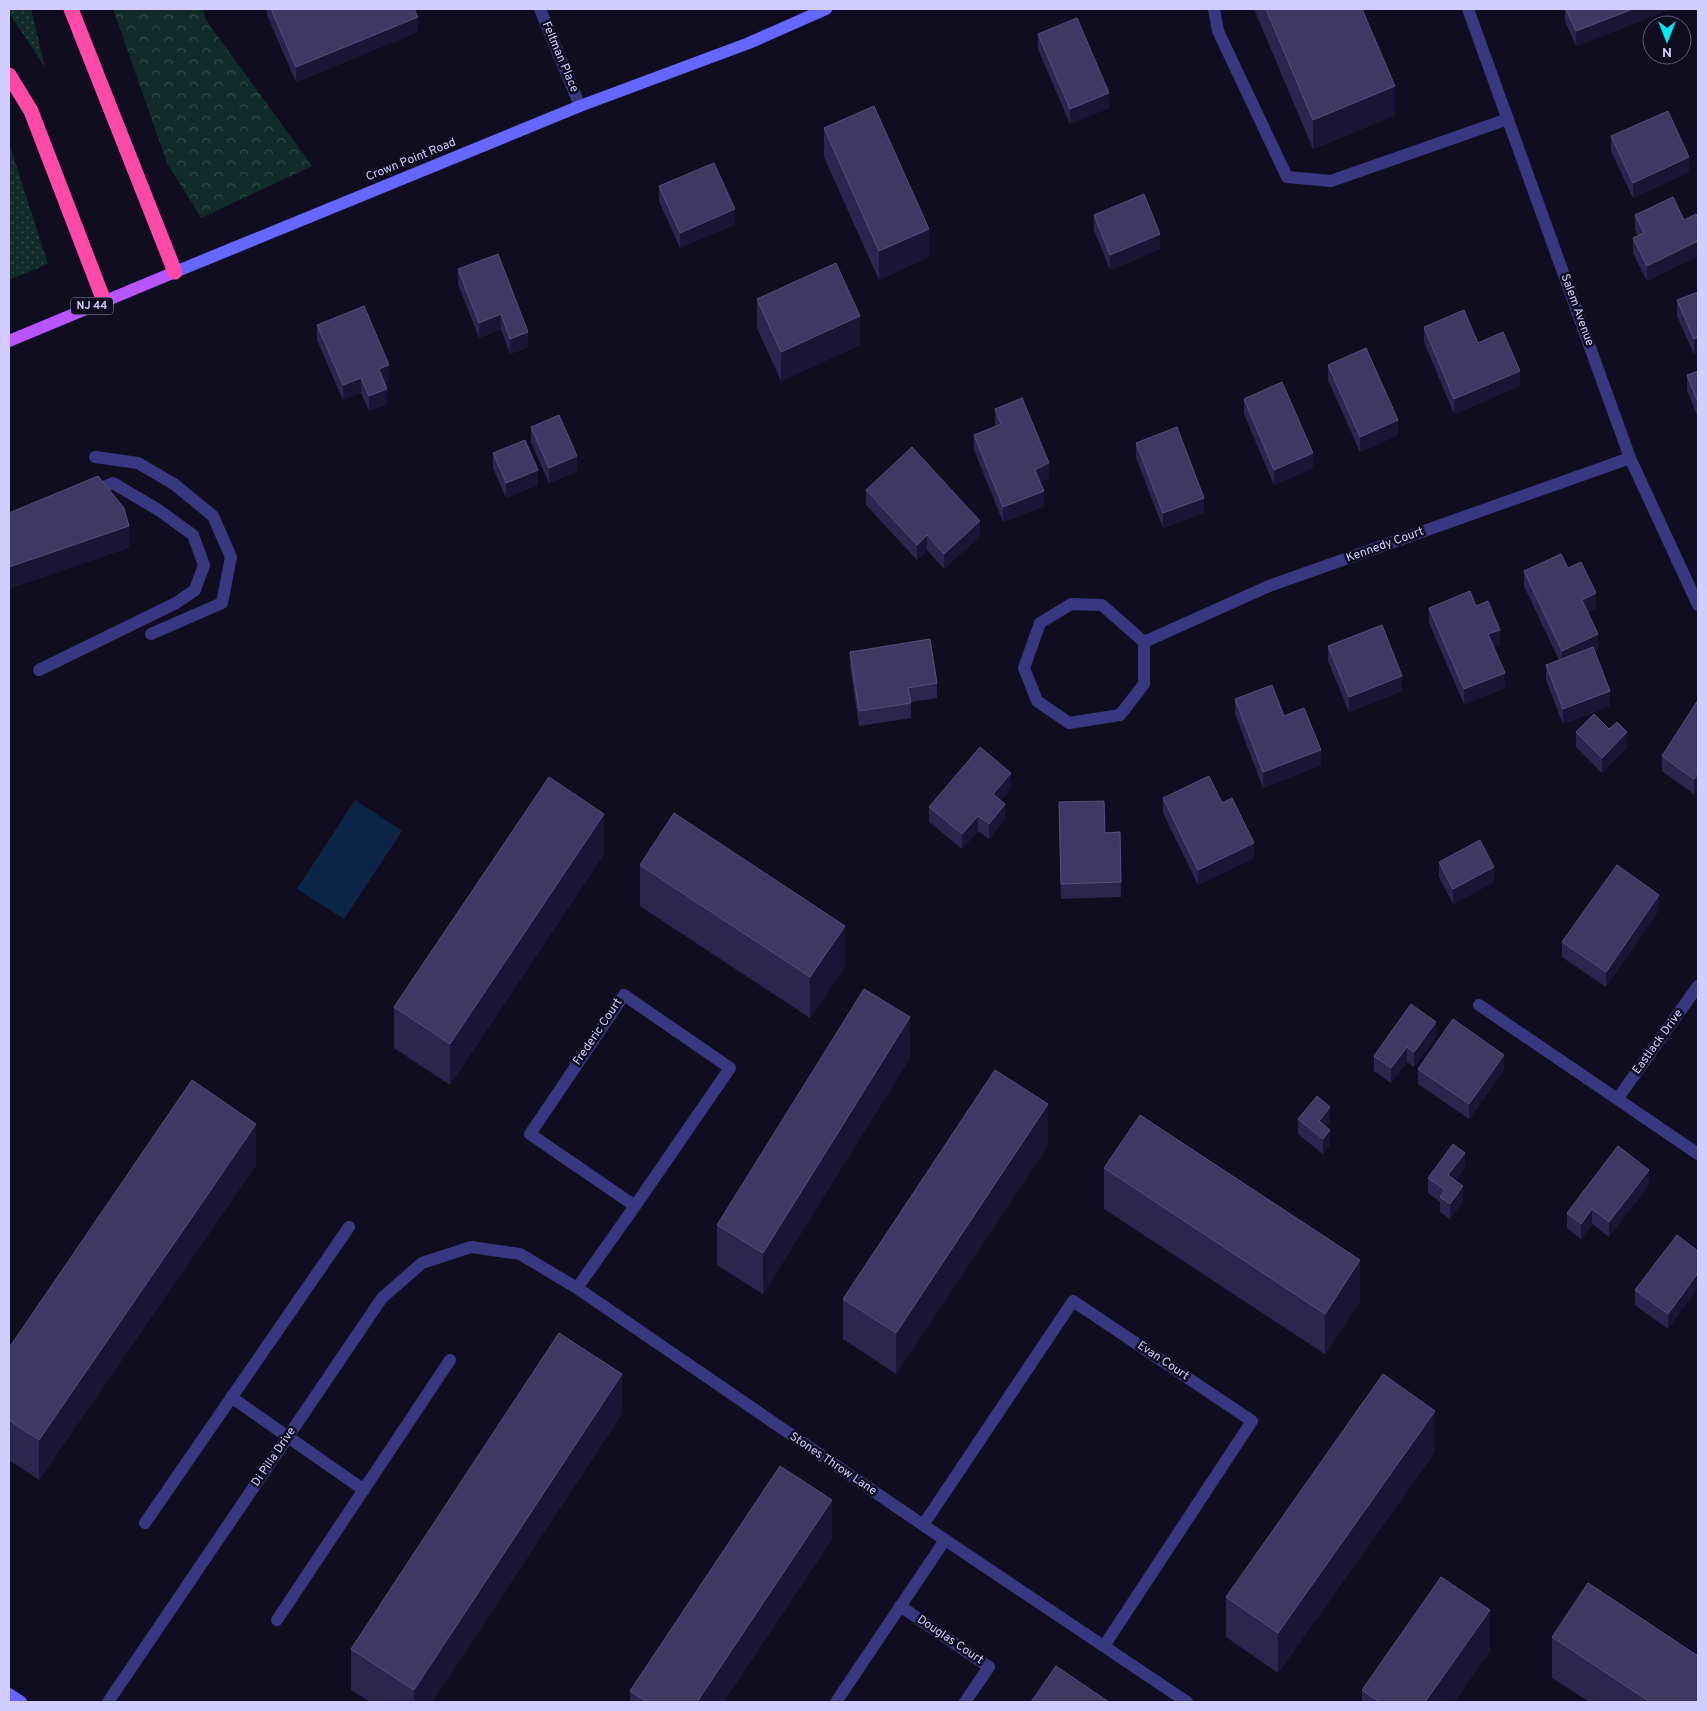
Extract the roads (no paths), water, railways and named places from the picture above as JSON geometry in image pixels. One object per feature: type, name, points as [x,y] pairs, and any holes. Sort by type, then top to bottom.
[{"type":"highway","points":[[71,9],[175,272]]},
{"type":"highway","points":[[9,74],[30,111],[104,300]]},
{"type":"main road","name":"Crown Point Road","points":[[9,341],[104,300],[580,106],[748,43],[826,9]]},
{"type":"main road","points":[[9,1694],[21,1702]]},
{"type":"street","name":"Feltman Place","points":[[540,9],[580,106]]},
{"type":"street","points":[[1214,9],[1218,32],[1287,177],[1331,181],[1508,120]]},
{"type":"street","name":"Salem Avenue","points":[[1468,9],[1630,458],[1698,606]]},
{"type":"street","points":[[96,457],[138,464],[174,484],[213,516],[231,556],[222,603],[151,634]]},
{"type":"street","name":"Kennedy Court","points":[[1144,642],[1269,586],[1630,458]]},
{"type":"street","points":[[39,670],[176,603],[195,590],[204,565],[193,535],[160,511],[113,484],[78,496]]},
{"type":"street","points":[[1071,604],[1102,605],[1144,642],[1144,684],[1120,715],[1068,723],[1037,701],[1024,668],[1040,623],[1071,604]]},
{"type":"street","name":"Eastlack Drive","points":[[1618,1098],[1698,986]]},
{"type":"street","name":"Frederic Court","points":[[577,1288],[635,1206],[730,1068],[624,995],[530,1134],[635,1206]]},
{"type":"street","points":[[1478,1005],[1618,1098],[1698,1154]]},
{"type":"street","points":[[145,1523],[349,1227]]},
{"type":"street","name":"Stones Throw Lane","points":[[471,1247],[520,1254],[577,1288],[945,1540],[1186,1702]]},
{"type":"street","name":"Di Pilla Drive","points":[[108,1702],[382,1298],[422,1263],[471,1247]]},
{"type":"street","name":"Evan Court","points":[[923,1525],[1073,1301],[1252,1420],[1104,1646]]},
{"type":"street","points":[[277,1620],[450,1360]]},
{"type":"street","points":[[231,1398],[364,1490]]},
{"type":"street","points":[[836,1702],[945,1540]]},
{"type":"street","name":"Douglas Court","points":[[900,1606],[989,1666],[965,1702]]},
{"type":"water","points":[[355,800],[402,831],[344,919],[297,889]]}]
